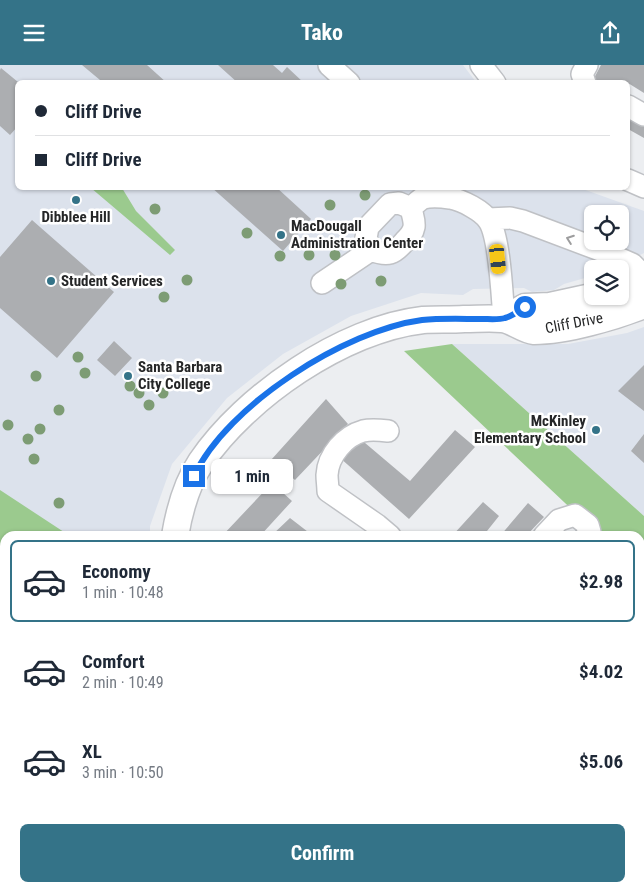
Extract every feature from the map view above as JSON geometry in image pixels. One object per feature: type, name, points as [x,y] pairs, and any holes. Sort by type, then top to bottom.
[{"type":"main road","points":[[629,284],[644,277]]},
{"type":"main road","name":"Cliff Drive","points":[[504,319],[525,307],[550,306],[584,299]]},
{"type":"main road","name":"Cliff Drive","points":[[176,531],[182,502],[200,463],[226,431],[257,401],[296,371],[336,349],[361,338],[403,324],[423,320],[504,319],[532,331],[592,321],[644,305]]},
{"type":"street","points":[[329,65],[346,80]]},
{"type":"street","points":[[481,65],[493,80]]},
{"type":"street","points":[[584,80],[582,74],[586,65]]},
{"type":"street","points":[[630,107],[644,115]]},
{"type":"street","points":[[630,181],[644,187]]},
{"type":"street","points":[[418,198],[412,234],[396,251],[381,254],[371,250],[366,239],[368,227],[390,204],[418,198],[442,197],[457,199],[465,195],[488,219],[493,230],[497,245],[504,319]]},
{"type":"street","points":[[488,219],[510,218],[532,224],[632,264],[644,277]]},
{"type":"street","points":[[322,283],[371,250]]},
{"type":"street","points":[[384,531],[328,491],[327,475],[329,464],[335,452],[352,435],[366,430],[388,431]]},
{"type":"street","points":[[549,531],[559,520],[575,515],[588,525],[590,531]]},
{"type":"shaded area","name":"Santa Barbara City College","points":[[0,65],[463,65],[474,80],[15,80],[15,190],[586,190],[627,205],[584,205],[584,250],[629,250],[629,206],[644,211],[644,253],[629,261],[584,260],[584,278],[564,284],[554,290],[532,292],[524,288],[473,289],[463,295],[421,293],[351,316],[283,354],[227,398],[172,464],[150,526],[150,531],[0,531]]},
{"type":"shaded area","name":"McKinley Elementary School","points":[[644,327],[644,516],[452,344],[568,344],[627,333]]},
{"type":"green space","points":[[93,190],[123,190],[136,211],[175,250],[170,255]]},
{"type":"green space","points":[[452,344],[644,516],[644,531],[595,531],[404,351]]},
{"type":"green space","points":[[0,490],[62,531],[0,531]]},
{"type":"building","points":[[82,65],[147,65],[164,80],[100,80]]},
{"type":"building","points":[[218,65],[273,65],[282,73],[287,67],[301,80],[235,80]]},
{"type":"building","points":[[601,65],[644,65],[644,93],[630,84],[630,80],[593,80]]},
{"type":"building","points":[[1,68],[16,80],[15,129],[10,135],[0,126]]},
{"type":"building","points":[[630,117],[644,125],[644,138],[630,130]]},
{"type":"building","name":"MacDougall Administration Center","points":[[214,190],[279,190],[311,219],[283,251]]},
{"type":"building","name":"Student Services","points":[[32,220],[114,292],[57,358],[0,308],[0,257]]},
{"type":"building","points":[[114,341],[132,358],[115,376],[97,360]]},
{"type":"building","points":[[644,365],[644,411],[618,391]]},
{"type":"building","points":[[326,399],[348,424],[295,480],[271,460]]},
{"type":"building","points":[[455,430],[475,447],[409,519],[339,457],[358,437],[410,481]]},
{"type":"building","points":[[644,434],[644,463],[631,451]]},
{"type":"building","points":[[272,483],[292,501],[265,531],[227,531]]},
{"type":"building","points":[[483,502],[499,516],[487,531],[457,531]]},
{"type":"building","points":[[528,503],[544,517],[531,531],[504,531]]},
{"type":"building","points":[[290,518],[307,531],[276,531]]},
{"type":"place","name":"Dibblee Hill","points":[[76,200]]},
{"type":"place","name":"MacDougall Administration Center","points":[[281,235]]},
{"type":"place","name":"Student Services","points":[[51,281]]},
{"type":"place","name":"Santa Barbara City College","points":[[128,376]]},
{"type":"place","name":"McKinley Elementary School","points":[[596,430]]},
{"type":"route","points":[[194,476],[200,463],[226,431],[257,401],[296,371],[336,349],[370,334],[403,324],[423,320],[504,319],[525,307]]}]
